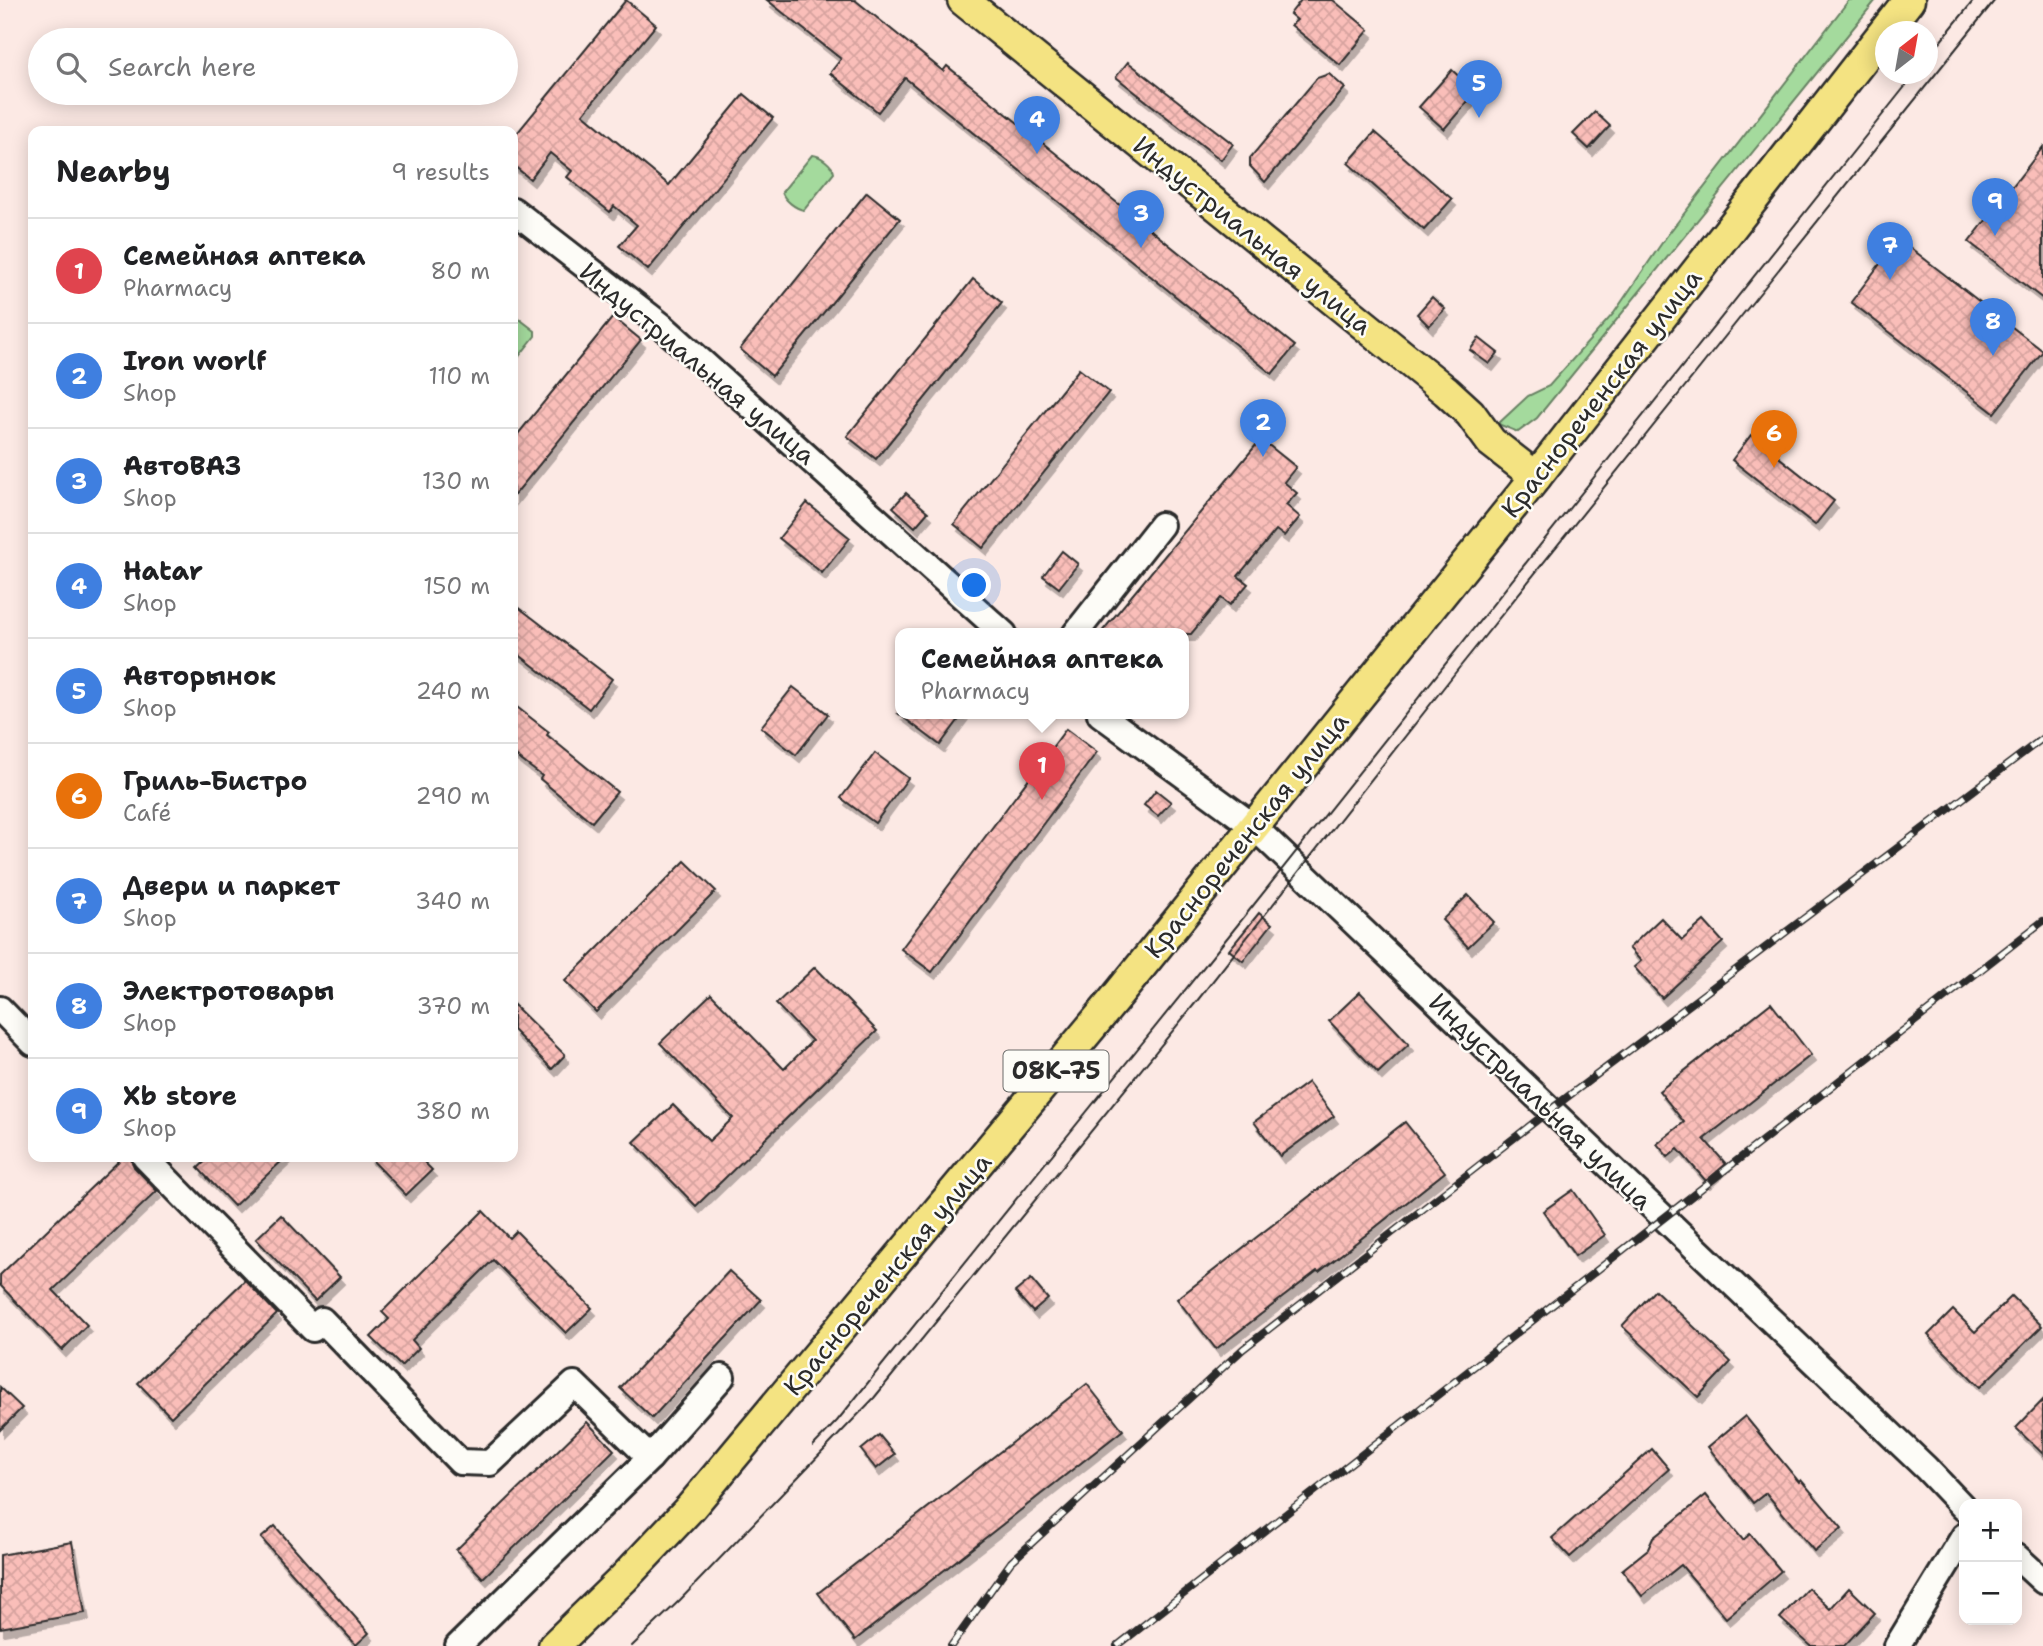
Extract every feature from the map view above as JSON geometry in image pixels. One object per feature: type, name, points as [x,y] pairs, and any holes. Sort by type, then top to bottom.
[{"type":"main road","name":"Индустриальная улица","points":[[963,0],[1446,391],[1470,413],[1491,442],[1536,477]]},
{"type":"main road","name":"Краснореченская улица","points":[[554,1646],[624,1578],[691,1507],[1113,1002],[1536,477],[1909,0]]},
{"type":"street","name":"Индустриальная улица","points":[[518,214],[661,325],[997,628]]},
{"type":"street","points":[[1080,628],[1161,525]]},
{"type":"street","name":"Индустриальная улица","points":[[1107,719],[1253,826],[1959,1503]]},
{"type":"street","points":[[0,1009],[28,1037]]},
{"type":"street","points":[[150,1162],[313,1329],[322,1320],[460,1462],[490,1463],[574,1384],[650,1458]]},
{"type":"street","points":[[458,1646],[650,1458],[722,1377]]},
{"type":"street","points":[[1897,1646],[1959,1544]]},
{"type":"street","points":[[2022,1561],[2042,1579]]},
{"type":"green space","points":[[1849,0],[1876,0],[1537,418],[1518,432],[1498,424],[1528,396],[1549,386],[1614,313],[1666,237]]},
{"type":"green space","points":[[812,155],[826,161],[834,173],[804,210],[791,204],[782,192]]},
{"type":"green space","points":[[518,318],[535,331],[535,336],[518,358]]},
{"type":"building","points":[[626,0],[656,25],[583,114],[669,185],[744,94],[773,118],[648,270],[619,246],[637,225],[614,206],[610,212],[567,177],[572,171],[550,153],[530,179],[518,169],[518,132]]},
{"type":"building","points":[[767,0],[855,0],[943,71],[947,66],[1295,346],[1272,374],[905,78],[878,112],[830,73],[841,59]]},
{"type":"building","points":[[1301,0],[1333,0],[1369,30],[1340,65],[1291,25],[1297,20],[1290,14]]},
{"type":"building","points":[[1128,62],[1233,144],[1221,160],[1116,77]]},
{"type":"building","points":[[1452,70],[1476,92],[1444,129],[1419,107]]},
{"type":"building","points":[[1329,74],[1345,88],[1265,182],[1250,166],[1250,158],[1317,78]]},
{"type":"building","points":[[1595,112],[1610,126],[1589,149],[1573,134]]},
{"type":"building","points":[[1375,132],[1452,199],[1424,230],[1348,163]]},
{"type":"building","points":[[2043,147],[2043,299],[1969,242]]},
{"type":"building","points":[[867,192],[900,219],[772,376],[740,349]]},
{"type":"building","points":[[1899,239],[2043,351],[1994,413],[1851,302]]},
{"type":"building","points":[[973,279],[1002,303],[876,459],[847,436]]},
{"type":"building","points":[[1432,297],[1445,309],[1429,326],[1417,314]]},
{"type":"building","points":[[613,317],[641,340],[518,491],[518,434]]},
{"type":"building","points":[[1479,338],[1498,353],[1489,364],[1470,350]]},
{"type":"building","points":[[1079,369],[1109,392],[983,548],[954,524]]},
{"type":"building","points":[[1751,435],[1834,501],[1815,525],[1732,460]]},
{"type":"building","points":[[1261,439],[1296,467],[1284,482],[1297,493],[1286,505],[1300,517],[1284,536],[1276,530],[1238,576],[1248,584],[1230,605],[1221,598],[1191,634],[1189,628],[1105,628]]},
{"type":"building","points":[[906,493],[928,512],[915,527],[893,507]]},
{"type":"building","points":[[807,503],[850,538],[822,573],[779,538]]},
{"type":"building","points":[[1062,551],[1078,564],[1059,588],[1043,576]]},
{"type":"building","points":[[518,607],[612,679],[589,709],[518,654]]},
{"type":"building","points":[[793,687],[828,714],[796,755],[761,727]]},
{"type":"building","points":[[518,708],[617,792],[592,822],[540,779],[542,776],[518,758]]},
{"type":"building","points":[[906,719],[959,719],[940,745]]},
{"type":"building","points":[[1066,729],[1097,752],[932,972],[901,949]]},
{"type":"building","points":[[875,753],[908,778],[875,823],[841,798]]},
{"type":"building","points":[[1156,790],[1171,802],[1158,816],[1144,805]]},
{"type":"building","points":[[685,861],[716,891],[596,1012],[565,981]]},
{"type":"building","points":[[1468,895],[1494,922],[1468,947],[1442,920]]},
{"type":"building","points":[[1259,913],[1272,924],[1243,961],[1229,950]]},
{"type":"building","points":[[1661,918],[1682,940],[1704,921],[1723,942],[1662,998],[1634,967],[1641,961],[1629,948]]},
{"type":"building","points":[[815,967],[877,1031],[696,1206],[634,1142],[673,1105],[709,1141],[733,1118],[660,1043],[711,994],[784,1069],[812,1041],[776,1004]]},
{"type":"building","points":[[1360,992],[1409,1044],[1378,1073],[1329,1021]]},
{"type":"building","points":[[1771,1003],[1811,1055],[1704,1139],[1726,1164],[1706,1181],[1678,1149],[1668,1157],[1657,1144],[1684,1122],[1659,1091]]},
{"type":"building","points":[[518,1009],[565,1055],[552,1069],[518,1035]]},
{"type":"building","points":[[1308,1082],[1334,1116],[1280,1156],[1254,1122]]},
{"type":"building","points":[[1405,1122],[1445,1172],[1216,1349],[1177,1299]]},
{"type":"building","points":[[118,1162],[132,1162],[157,1191],[53,1290],[87,1325],[62,1350],[0,1285],[0,1275]]},
{"type":"building","points":[[205,1162],[281,1162],[234,1206],[198,1168]]},
{"type":"building","points":[[374,1162],[424,1162],[432,1170],[406,1195]]},
{"type":"building","points":[[1573,1190],[1605,1235],[1575,1256],[1543,1211]]},
{"type":"building","points":[[483,1211],[509,1238],[516,1231],[592,1308],[566,1333],[493,1260],[412,1340],[419,1348],[401,1366],[371,1337],[389,1319],[382,1312]]},
{"type":"building","points":[[281,1215],[340,1277],[315,1301],[256,1239]]},
{"type":"building","points":[[729,1271],[761,1300],[652,1418],[620,1388]]},
{"type":"building","points":[[1031,1279],[1048,1299],[1033,1312],[1015,1292]]},
{"type":"building","points":[[245,1280],[277,1314],[171,1417],[138,1383]]},
{"type":"building","points":[[1655,1290],[1731,1362],[1698,1397],[1622,1326]]},
{"type":"building","points":[[2012,1296],[2042,1326],[1980,1387],[1928,1335],[1953,1310],[1975,1332]]},
{"type":"building","points":[[1087,1384],[1123,1430],[855,1640],[818,1593]]},
{"type":"building","points":[[0,1387],[22,1408],[0,1430]]},
{"type":"building","points":[[2043,1400],[2043,1454],[2016,1428]]},
{"type":"building","points":[[1745,1416],[1799,1482],[1801,1480],[1842,1528],[1814,1551],[1766,1493],[1753,1503],[1708,1447]]},
{"type":"building","points":[[587,1422],[614,1450],[483,1578],[456,1550]]},
{"type":"building","points":[[879,1435],[895,1454],[876,1469],[861,1450]]},
{"type":"building","points":[[1652,1449],[1669,1469],[1570,1557],[1552,1538]]},
{"type":"building","points":[[1706,1495],[1743,1540],[1750,1534],[1781,1571],[1726,1618],[1681,1565],[1642,1596],[1622,1570],[1648,1549],[1653,1538]]},
{"type":"building","points":[[275,1526],[369,1633],[356,1645],[261,1538]]},
{"type":"building","points":[[72,1542],[85,1613],[0,1628],[0,1555]]},
{"type":"building","points":[[1808,1588],[1830,1609],[1849,1588],[1875,1613],[1844,1646],[1811,1646],[1780,1618]]},
{"type":"tram line","points":[[1938,44],[1974,0]]},
{"type":"tram line","points":[[632,1646],[680,1600],[874,1398],[1197,1001],[1459,668],[1995,0]]},
{"type":"tram line","points":[[813,1446],[837,1421],[1244,917],[1907,84]]},
{"type":"railway","points":[[951,1646],[1011,1562],[1243,1349],[1550,1110],[2043,738]]},
{"type":"railway","points":[[1117,1646],[2043,921]]},
{"type":"place","name":"Авторынок","points":[[1479,118]]},
{"type":"place","name":"Hatar","points":[[1037,154]]},
{"type":"place","name":"Xb store","points":[[1995,236]]},
{"type":"place","name":"АвтоВАЗ","points":[[1141,248]]},
{"type":"place","name":"Двери и паркет","points":[[1890,280]]},
{"type":"place","name":"Электротовары","points":[[1993,356]]},
{"type":"place","name":"Iron worlf","points":[[1263,457]]},
{"type":"place","name":"Гриль-Бистро","points":[[1774,468]]},
{"type":"place","name":"Семейная аптека","points":[[1042,800]]}]
